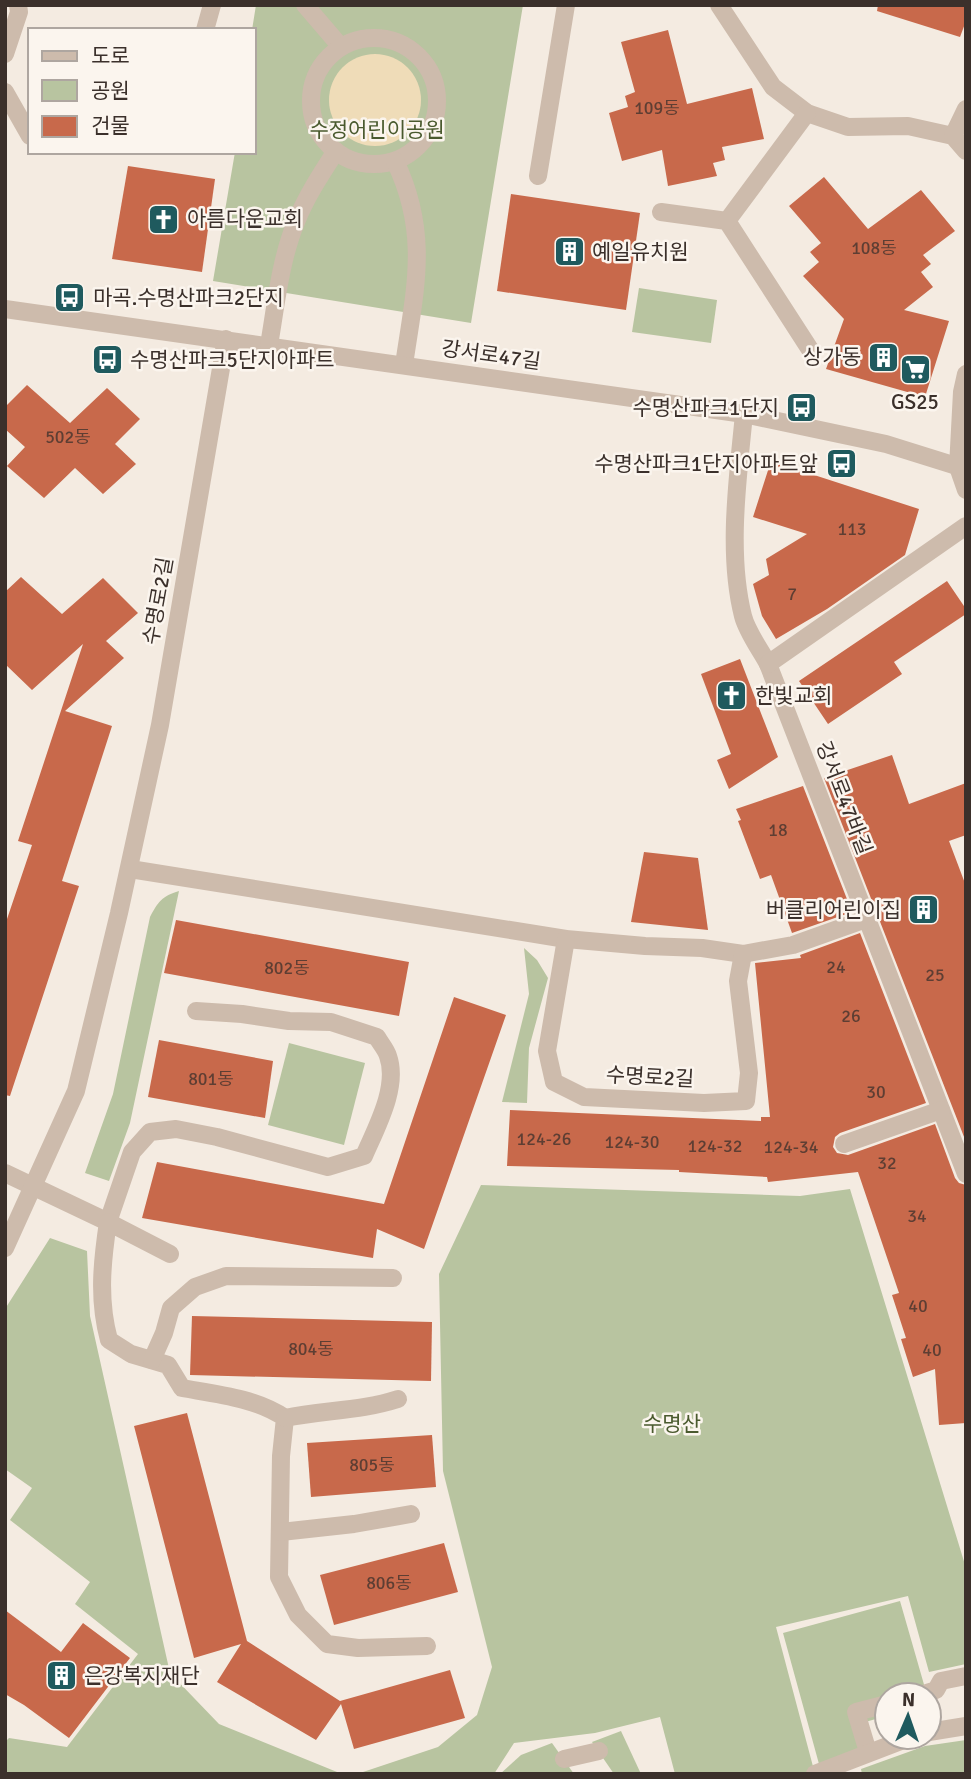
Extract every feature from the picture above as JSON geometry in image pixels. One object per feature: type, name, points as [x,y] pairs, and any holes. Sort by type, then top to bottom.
[{"type":"street","points":[[5,54],[19,12],[18,5]]},
{"type":"street","points":[[206,28],[212,5]]},
{"type":"street","points":[[305,5],[341,47]]},
{"type":"street","points":[[538,176],[566,5]]},
{"type":"street","points":[[719,5],[773,88],[807,113],[848,127],[908,126],[953,136],[966,151]]},
{"type":"street","points":[[380,38],[401,43],[419,55],[432,72],[438,93],[437,115],[428,135],[414,150],[395,161],[373,164],[354,161],[335,151],[321,136],[313,118],[311,98],[315,77],[325,60],[341,47],[360,39],[380,38]]},
{"type":"street","points":[[5,92],[28,132]]},
{"type":"street","points":[[953,136],[966,109]]},
{"type":"street","points":[[727,221],[807,113]]},
{"type":"street","points":[[269,345],[282,270],[295,224],[335,151]]},
{"type":"street","points":[[395,161],[407,186],[419,246],[418,275],[404,365]]},
{"type":"street","points":[[661,212],[727,221],[811,351]]},
{"type":"street","name":"강서로47길","points":[[5,309],[744,414],[886,444],[962,468]]},
{"type":"street","name":"수명로2길","points":[[5,1248],[76,1091],[130,869],[160,725],[226,339]]},
{"type":"street","points":[[966,374],[962,391],[962,468],[966,490]]},
{"type":"street","name":"강서로47바길","points":[[744,414],[738,483],[737,573],[743,618],[768,664],[966,1174]]},
{"type":"street","points":[[768,664],[966,526]]},
{"type":"street","points":[[130,869],[566,939],[702,948],[743,954],[793,945],[866,919]]},
{"type":"street","name":"수명로2길","points":[[566,939],[547,1051],[554,1082],[584,1097],[704,1103],[746,1101],[749,1073],[738,981],[743,954]]},
{"type":"street","points":[[197,1011],[289,1021],[331,1022],[377,1037],[389,1057],[390,1084],[379,1122],[364,1156],[328,1167],[217,1137],[176,1129],[150,1132],[132,1152],[108,1222],[101,1284],[103,1319],[109,1339],[131,1354],[168,1365],[182,1388],[250,1403],[273,1410],[285,1418],[322,1410],[371,1408],[398,1399]]},
{"type":"street","points":[[844,1144],[941,1111]]},
{"type":"street","points":[[5,1173],[170,1254]]},
{"type":"street","points":[[152,1360],[171,1308],[195,1287],[226,1276],[393,1278]]},
{"type":"street","points":[[285,1418],[281,1456],[279,1577],[298,1615],[327,1644],[358,1648],[426,1646]]},
{"type":"street","points":[[281,1532],[411,1514]]},
{"type":"street","points":[[941,1681],[966,1676]]},
{"type":"street","points":[[869,1752],[856,1712],[873,1708]]},
{"type":"street","points":[[943,1730],[966,1726]]},
{"type":"street","points":[[564,1759],[599,1751]]},
{"type":"street","points":[[816,1774],[873,1751]]},
{"type":"green space","name":"수정어린이공원","points":[[256,5],[523,5],[471,323],[213,281],[235,154],[256,154],[256,28],[252,28]]},
{"type":"green space","points":[[639,288],[717,300],[711,343],[632,332]]},
{"type":"green space","points":[[179,891],[130,1123],[109,1181],[85,1173],[113,1094],[150,917],[161,900]]},
{"type":"green space","points":[[524,948],[537,960],[548,978],[529,1048],[527,1103],[502,1102],[529,994]]},
{"type":"green space","points":[[289,1043],[365,1063],[344,1145],[268,1125]]},
{"type":"green space","name":"수명산","points":[[481,1185],[800,1196],[850,1189],[966,1568],[966,1664],[929,1672],[908,1596],[776,1627],[815,1774],[675,1774],[660,1717],[595,1733],[514,1743],[494,1774],[357,1774],[438,1747],[477,1715],[492,1667],[443,1471],[439,1274]]},
{"type":"green space","points":[[50,1238],[87,1251],[90,1316],[170,1673],[219,1724],[342,1774],[5,1774],[5,1742],[9,1738],[67,1747],[138,1654],[75,1604],[90,1582],[10,1520],[32,1488],[5,1469],[5,1309]]},
{"type":"green space","points":[[900,1601],[923,1681],[873,1681],[873,1720],[865,1722],[873,1749],[819,1764],[783,1633]]},
{"type":"green space","points":[[621,1731],[641,1774],[614,1774],[592,1742]]},
{"type":"green space","points":[[966,1740],[966,1774],[862,1774],[861,1769],[911,1751],[943,1751],[943,1743]]},
{"type":"green space","points":[[552,1743],[574,1774],[500,1774],[521,1755]]},
{"type":"sand","points":[[375,54],[392,58],[407,68],[417,83],[421,100],[417,117],[407,132],[392,142],[375,146],[358,142],[343,132],[333,117],[329,100],[333,83],[343,68],[358,58]]},
{"type":"building","points":[[878,5],[966,5],[966,21],[960,37],[877,11]]},
{"type":"building","points":[[668,30],[687,104],[752,88],[764,139],[722,147],[725,160],[713,163],[717,176],[668,186],[662,150],[622,161],[609,113],[628,107],[625,96],[635,92],[621,42]]},
{"type":"building","name":"아름다운교회","points":[[128,166],[215,179],[202,272],[112,259]]},
{"type":"building","points":[[824,177],[868,229],[921,190],[955,231],[923,255],[931,264],[921,272],[933,287],[904,310],[949,321],[925,397],[826,369],[844,319],[803,276],[819,262],[810,252],[821,243],[789,206]]},
{"type":"building","name":"예일유치원","points":[[511,194],[640,213],[626,310],[497,291]]},
{"type":"building","points":[[27,385],[70,423],[107,388],[140,419],[115,444],[136,464],[103,494],[75,468],[44,498],[7,466],[25,447],[5,429],[5,407]]},
{"type":"building","points":[[771,461],[919,509],[905,555],[827,609],[776,639],[762,616],[753,584],[769,575],[766,559],[807,534],[753,517]]},
{"type":"building","points":[[21,577],[62,614],[103,578],[138,613],[106,641],[124,658],[65,711],[112,726],[62,881],[79,886],[10,1096],[5,1095],[5,925],[32,845],[18,841],[83,644],[32,690],[5,664],[5,592]]},
{"type":"building","points":[[947,581],[966,609],[966,614],[894,662],[902,674],[828,724],[799,681]]},
{"type":"building","points":[[740,659],[778,757],[729,789],[717,760],[731,754],[701,674]]},
{"type":"building","points":[[892,755],[909,804],[966,783],[966,835],[949,841],[966,886],[966,1142],[824,778]]},
{"type":"building","points":[[803,786],[852,912],[792,933],[771,875],[760,879],[736,809]]},
{"type":"building","points":[[644,852],[698,858],[708,930],[631,922]]},
{"type":"building","points":[[176,920],[409,962],[399,1016],[164,973]]},
{"type":"building","points":[[860,933],[926,1103],[840,1133],[835,1137],[833,1147],[837,1153],[848,1155],[935,1124],[955,1178],[966,1185],[966,1423],[939,1425],[935,1369],[913,1377],[901,1339],[906,1338],[892,1295],[899,1293],[858,1172],[768,1182],[767,1177],[679,1170],[507,1166],[510,1110],[761,1121],[761,1117],[770,1117],[755,963],[801,958],[800,955]]},
{"type":"building","points":[[454,997],[506,1015],[424,1249],[377,1229],[373,1258],[142,1218],[157,1162],[384,1204]]},
{"type":"building","points":[[159,1040],[273,1061],[265,1118],[148,1097]]},
{"type":"building","points":[[192,1316],[432,1322],[431,1381],[190,1375]]},
{"type":"building","points":[[187,1413],[247,1641],[340,1701],[450,1670],[465,1718],[354,1749],[341,1704],[316,1740],[217,1682],[241,1644],[194,1658],[134,1426]]},
{"type":"building","points":[[432,1435],[436,1487],[311,1497],[307,1443]]},
{"type":"building","points":[[444,1543],[458,1592],[334,1625],[320,1575]]},
{"type":"building","name":"은강복지재단","points":[[5,1610],[61,1652],[83,1623],[130,1658],[69,1738],[5,1694]]},
{"type":"place","name":"아름다운교회","points":[[164,219]]},
{"type":"place","name":"예일유치원","points":[[569,252]]},
{"type":"place","name":"마곡.수명산파크2단지","points":[[70,298]]},
{"type":"place","name":"상가동","points":[[884,357]]},
{"type":"place","name":"수명산파크5단지아파트","points":[[107,360]]},
{"type":"place","name":"GS25","points":[[915,370]]},
{"type":"place","name":"수명산파크1단지","points":[[802,408]]},
{"type":"place","name":"수명산파크1단지아파트앞","points":[[841,464]]},
{"type":"place","name":"한빛교회","points":[[732,696]]},
{"type":"place","name":"버클리어린이집","points":[[924,910]]},
{"type":"place","name":"은강복지재단","points":[[61,1676]]}]
